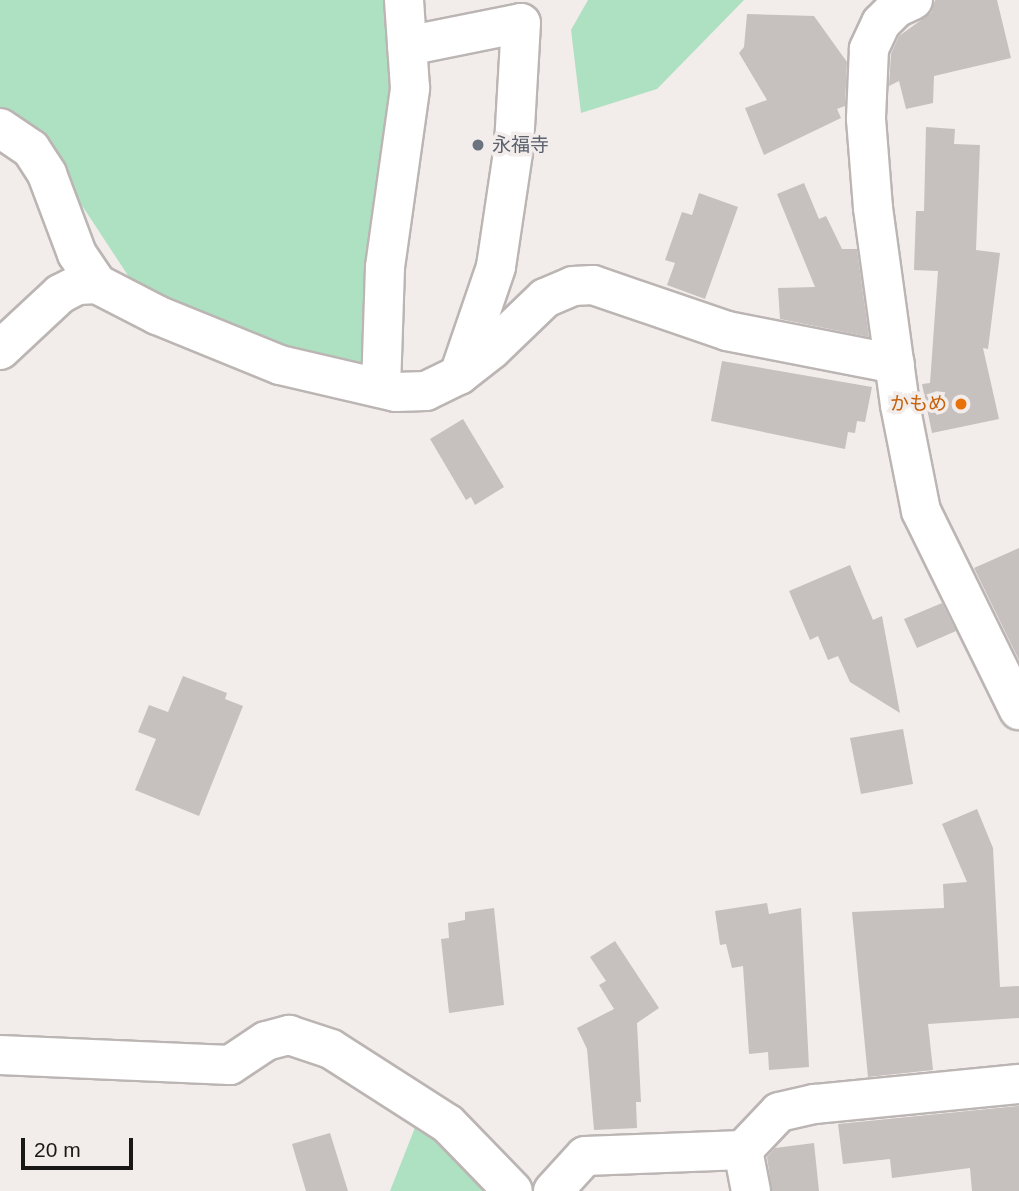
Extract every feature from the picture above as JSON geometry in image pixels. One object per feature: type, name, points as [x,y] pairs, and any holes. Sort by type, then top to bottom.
[{"type":"street","points":[[381,388],[386,267],[410,88],[404,0]]},
{"type":"street","points":[[913,0],[896,8],[881,23],[869,49],[866,119],[873,208],[895,364],[921,511],[1019,710]]},
{"type":"street","points":[[407,46],[521,23],[514,146],[496,267],[458,375]]},
{"type":"street","points":[[0,128],[31,149],[41,165],[77,254],[97,284],[157,315],[280,365],[381,388],[426,391],[458,375],[545,298],[573,286],[593,285],[727,331],[895,364]]},
{"type":"street","points":[[0,350],[60,294],[78,285],[97,284]]},
{"type":"street","points":[[0,1055],[230,1065],[266,1041],[289,1035],[331,1049],[447,1124],[513,1191]]},
{"type":"street","points":[[553,1191],[585,1156],[743,1150],[779,1112],[1019,1084]]},
{"type":"street","points":[[743,1150],[751,1191]]},
{"type":"green space","points":[[0,0],[392,0],[398,94],[363,371],[279,354],[146,303],[83,207],[0,135]]},
{"type":"green space","points":[[588,0],[744,0],[657,89],[581,113],[571,30]]},
{"type":"green space","points":[[416,1125],[464,1158],[494,1191],[390,1191]]},
{"type":"building","points":[[935,0],[997,0],[1011,58],[934,76],[933,103],[906,109],[899,81],[889,86],[891,54],[899,36],[931,13]]},
{"type":"building","points":[[747,14],[814,16],[847,62],[845,106],[837,109],[841,118],[764,155],[745,108],[767,100],[739,53],[744,47]]},
{"type":"building","points":[[926,127],[955,129],[954,144],[980,145],[976,250],[1000,253],[988,349],[983,348],[999,419],[932,433],[922,384],[930,383],[938,271],[914,270],[916,211],[924,211]]},
{"type":"building","points":[[804,183],[819,219],[826,216],[842,249],[857,249],[869,337],[780,319],[778,288],[815,287],[777,194]]},
{"type":"building","points":[[699,193],[738,207],[705,299],[667,285],[675,263],[665,260],[682,212],[692,215]]},
{"type":"building","points":[[722,361],[872,387],[865,422],[857,421],[855,433],[848,432],[845,449],[711,421]]},
{"type":"building","points":[[463,419],[504,487],[475,505],[471,497],[466,500],[430,439]]},
{"type":"building","points":[[1019,548],[1019,660],[974,568]]},
{"type":"building","points":[[850,565],[873,620],[882,616],[900,713],[850,682],[838,656],[828,660],[818,636],[810,640],[789,591]]},
{"type":"building","points":[[942,603],[956,631],[917,648],[904,619]]},
{"type":"building","points":[[183,676],[227,693],[225,699],[243,706],[199,816],[135,790],[156,739],[138,732],[149,705],[168,712]]},
{"type":"building","points":[[903,729],[913,784],[861,794],[850,738]]},
{"type":"building","points":[[977,809],[993,848],[1000,987],[1019,986],[1019,1018],[928,1024],[933,1070],[868,1077],[852,912],[944,908],[943,884],[967,882],[942,824]]},
{"type":"building","points":[[767,903],[769,914],[801,908],[809,1067],[769,1070],[768,1052],[749,1054],[743,966],[732,968],[726,944],[720,945],[715,911]]},
{"type":"building","points":[[494,908],[504,1005],[449,1013],[441,939],[449,938],[448,923],[465,920],[465,912]]},
{"type":"building","points":[[615,941],[659,1008],[637,1023],[641,1102],[636,1102],[637,1128],[594,1130],[587,1049],[577,1028],[614,1009],[599,985],[606,981],[590,957]]},
{"type":"building","points":[[1019,1106],[1019,1191],[972,1191],[970,1168],[892,1178],[890,1159],[843,1164],[838,1124]]},
{"type":"building","points":[[330,1133],[348,1191],[306,1191],[292,1144]]},
{"type":"building","points":[[814,1143],[819,1191],[772,1191],[767,1157],[775,1148]]},
{"type":"place","name":"永福寺","points":[[478,145]]},
{"type":"place","name":"かもめ","points":[[961,404]]}]
